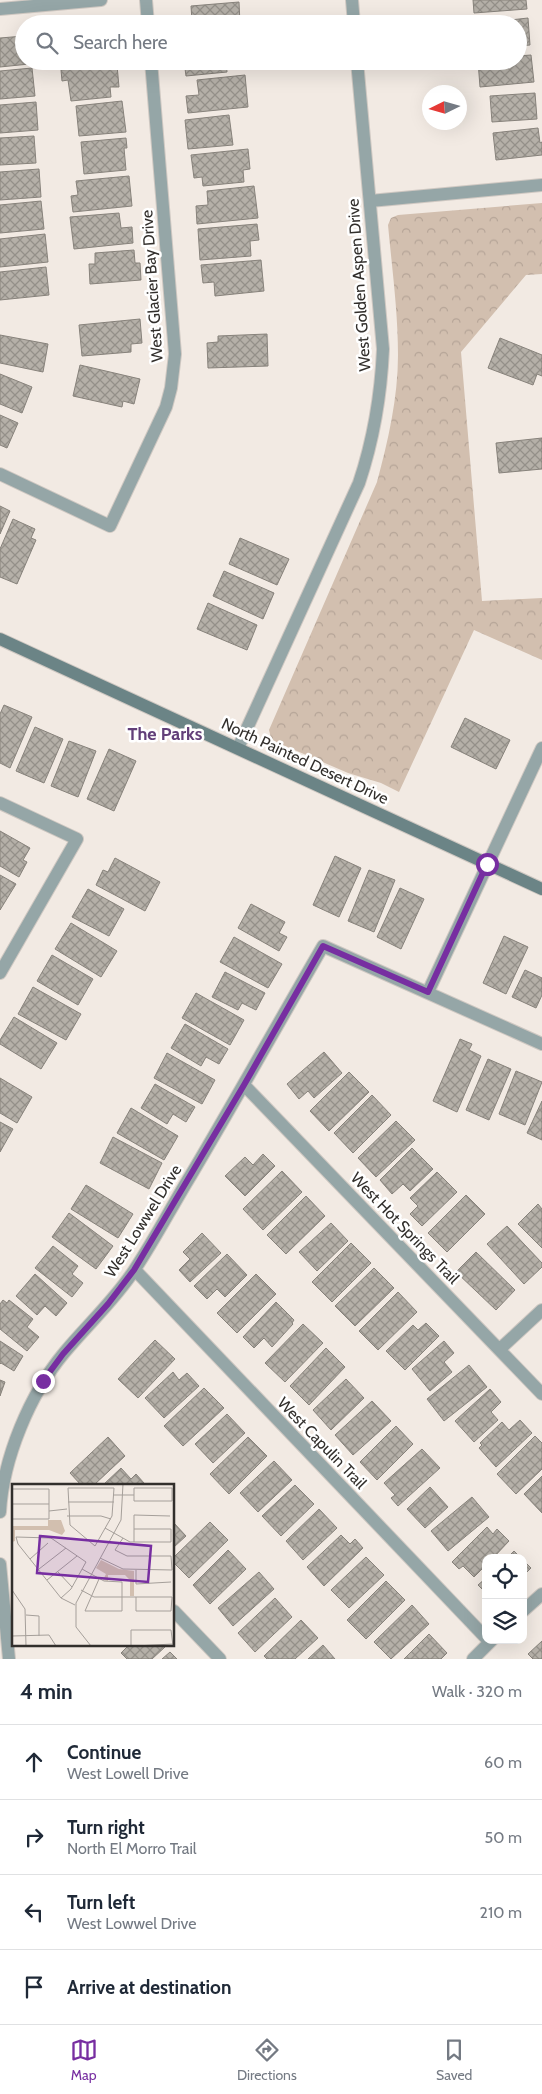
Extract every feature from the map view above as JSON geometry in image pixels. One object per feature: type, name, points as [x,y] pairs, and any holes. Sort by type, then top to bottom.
[{"type":"street","points":[[0,9],[100,0]]},
{"type":"street","points":[[146,0],[147,15]]},
{"type":"street","points":[[352,0],[353,15]]},
{"type":"street","name":"West Glacier Bay Drive","points":[[0,474],[110,526],[166,407],[171,388],[175,354],[152,70]]},
{"type":"street","name":"West Golden Aspen Drive","points":[[238,748],[359,483],[369,451],[381,383],[383,349],[358,70]]},
{"type":"street","points":[[370,201],[542,185]]},
{"type":"street","name":"North Painted Desert Drive","points":[[0,639],[542,889]]},
{"type":"street","points":[[542,748],[428,992],[542,1044]]},
{"type":"street","points":[[0,802],[77,839],[0,973]]},
{"type":"street","name":"West Lowwel Drive","points":[[0,1512],[1,1494],[20,1429],[43,1381],[63,1354],[108,1304],[134,1270],[244,1085],[323,946],[428,992]]},
{"type":"street","name":"West Hot Springs Trail","points":[[244,1085],[542,1394]]},
{"type":"street","name":"West Capulin Trail","points":[[134,1270],[482,1633]]},
{"type":"street","points":[[500,1349],[542,1310]]},
{"type":"street","points":[[0,1564],[8,1659]]},
{"type":"street","points":[[527,1607],[542,1594]]},
{"type":"street","points":[[175,1612],[220,1659]]},
{"type":"street","points":[[473,1659],[486,1644]]},
{"type":"green space","points":[[542,203],[542,274],[526,275],[461,352],[482,601],[542,598],[542,660],[474,630],[399,792],[381,783],[348,773],[276,742],[271,738],[269,730],[377,482],[385,451],[392,419],[398,371],[396,306],[388,225],[391,218],[398,215]]},
{"type":"building","points":[[473,0],[526,0],[527,9],[474,13]]},
{"type":"building","points":[[239,2],[240,15],[192,15],[191,6]]},
{"type":"building","points":[[527,18],[530,45],[527,45]]},
{"type":"building","points":[[15,37],[15,65],[0,67],[0,38]]},
{"type":"building","points":[[527,55],[531,55],[534,82],[480,87],[479,70],[527,70]]},
{"type":"building","points":[[32,70],[35,96],[0,99],[0,71]]},
{"type":"building","points":[[61,70],[117,70],[119,87],[110,87],[111,97],[71,101],[68,80],[62,81]]},
{"type":"building","points":[[185,70],[227,70],[227,72],[186,76]]},
{"type":"building","points":[[245,75],[248,107],[188,113],[186,96],[199,95],[197,80]]},
{"type":"building","points":[[535,93],[537,119],[492,122],[490,96]]},
{"type":"building","points":[[122,101],[126,132],[79,136],[76,106]]},
{"type":"building","points":[[36,102],[38,130],[0,133],[0,105]]},
{"type":"building","points":[[229,115],[233,145],[188,149],[185,120]]},
{"type":"building","points":[[538,128],[540,143],[542,142],[542,155],[496,160],[493,133]]},
{"type":"building","points":[[34,136],[36,163],[0,165],[0,138]]},
{"type":"building","points":[[126,138],[127,148],[124,148],[126,170],[84,174],[81,142]]},
{"type":"building","points":[[248,149],[250,169],[243,170],[244,182],[203,186],[202,177],[194,178],[191,155]]},
{"type":"building","points":[[39,169],[41,197],[0,200],[0,172]]},
{"type":"building","points":[[129,176],[132,206],[73,212],[71,196],[78,195],[76,181]]},
{"type":"building","points":[[254,186],[258,218],[197,224],[196,206],[208,205],[207,191]]},
{"type":"building","points":[[41,201],[44,229],[0,233],[0,205]]},
{"type":"building","points":[[119,213],[121,228],[132,227],[133,243],[74,249],[70,217]]},
{"type":"building","points":[[257,224],[259,240],[250,241],[251,256],[200,260],[198,229]]},
{"type":"building","points":[[45,234],[48,262],[0,267],[0,239]]},
{"type":"building","points":[[134,250],[135,263],[140,263],[141,280],[90,284],[89,264],[95,264],[95,253]]},
{"type":"building","points":[[261,260],[264,291],[215,296],[214,282],[203,283],[201,265]]},
{"type":"building","points":[[46,267],[49,295],[0,300],[0,272]]},
{"type":"building","points":[[140,319],[142,343],[131,344],[131,352],[82,356],[79,325]]},
{"type":"building","points":[[267,334],[268,366],[208,368],[207,343],[218,342],[218,336]]},
{"type":"building","points":[[0,335],[48,344],[43,372],[0,363]]},
{"type":"building","points":[[500,338],[542,355],[542,376],[537,374],[533,385],[488,368]]},
{"type":"building","points":[[80,365],[140,379],[134,404],[123,401],[122,407],[73,396]]},
{"type":"building","points":[[0,374],[32,387],[22,413],[0,404]]},
{"type":"building","points":[[0,415],[18,423],[7,448],[0,445]]},
{"type":"building","points":[[542,438],[542,469],[499,473],[496,443]]},
{"type":"building","points":[[0,506],[10,511],[0,534]]},
{"type":"building","points":[[13,519],[35,529],[31,538],[36,540],[17,584],[0,577],[0,549]]},
{"type":"building","points":[[240,538],[289,559],[277,585],[229,564]]},
{"type":"building","points":[[224,571],[274,593],[263,619],[213,596]]},
{"type":"building","points":[[208,603],[257,625],[247,650],[197,629]]},
{"type":"building","points":[[4,705],[32,717],[10,768],[0,763],[0,714]]},
{"type":"building","points":[[465,718],[510,740],[496,769],[451,747]]},
{"type":"building","points":[[35,727],[63,739],[44,783],[16,771]]},
{"type":"building","points":[[69,741],[96,751],[78,797],[51,786]]},
{"type":"building","points":[[109,749],[136,761],[114,811],[87,799]]},
{"type":"building","points":[[0,831],[30,848],[23,860],[27,862],[19,877],[0,866]]},
{"type":"building","points":[[335,856],[361,868],[339,917],[313,905]]},
{"type":"building","points":[[115,858],[160,882],[145,911],[96,885],[103,870],[108,872]]},
{"type":"building","points":[[369,870],[395,880],[374,932],[348,921]]},
{"type":"building","points":[[0,875],[16,884],[0,910]]},
{"type":"building","points":[[400,888],[424,899],[401,949],[377,937]]},
{"type":"building","points":[[88,889],[124,909],[109,936],[72,917]]},
{"type":"building","points":[[251,904],[285,922],[279,933],[287,937],[279,951],[238,928]]},
{"type":"building","points":[[71,923],[117,951],[101,977],[55,949]]},
{"type":"building","points":[[504,936],[528,947],[506,994],[483,983]]},
{"type":"building","points":[[234,937],[282,964],[268,988],[220,962]]},
{"type":"building","points":[[52,955],[93,979],[78,1005],[37,981]]},
{"type":"building","points":[[525,970],[542,978],[542,995],[536,1008],[512,997]]},
{"type":"building","points":[[225,972],[265,993],[256,1010],[242,1003],[238,1010],[212,997]]},
{"type":"building","points":[[33,987],[81,1014],[66,1040],[18,1014]]},
{"type":"building","points":[[196,993],[244,1020],[230,1045],[182,1018]]},
{"type":"building","points":[[14,1017],[57,1043],[41,1069],[0,1044],[0,1040]]},
{"type":"building","points":[[185,1024],[228,1049],[219,1064],[206,1057],[201,1066],[171,1048]]},
{"type":"building","points":[[460,1039],[472,1044],[469,1050],[481,1056],[457,1112],[433,1101]]},
{"type":"building","points":[[324,1052],[342,1073],[314,1098],[308,1091],[299,1099],[287,1084]]},
{"type":"building","points":[[167,1053],[215,1080],[202,1104],[154,1078]]},
{"type":"building","points":[[488,1059],[511,1069],[489,1120],[466,1110]]},
{"type":"building","points":[[516,1071],[542,1082],[525,1125],[499,1114]]},
{"type":"building","points":[[349,1072],[369,1092],[329,1131],[310,1111]]},
{"type":"building","points":[[0,1078],[32,1097],[17,1123],[0,1113]]},
{"type":"building","points":[[155,1084],[195,1107],[186,1122],[173,1114],[167,1124],[141,1108]]},
{"type":"building","points":[[372,1095],[391,1115],[353,1153],[334,1133]]},
{"type":"building","points":[[542,1101],[542,1140],[527,1133]]},
{"type":"building","points":[[131,1108],[178,1136],[164,1160],[117,1133]]},
{"type":"building","points":[[396,1121],[415,1140],[376,1177],[358,1158]]},
{"type":"building","points":[[0,1122],[13,1129],[0,1152]]},
{"type":"building","points":[[113,1137],[162,1163],[149,1189],[100,1163]]},
{"type":"building","points":[[412,1148],[433,1169],[410,1191],[403,1184],[392,1194],[380,1180]]},
{"type":"building","points":[[263,1154],[275,1166],[245,1196],[225,1176],[245,1157],[253,1165]]},
{"type":"building","points":[[282,1171],[302,1192],[263,1230],[243,1209]]},
{"type":"building","points":[[437,1172],[457,1192],[422,1226],[410,1214],[418,1206],[410,1198]]},
{"type":"building","points":[[86,1185],[133,1214],[118,1238],[71,1209]]},
{"type":"building","points":[[466,1195],[485,1214],[447,1252],[428,1233]]},
{"type":"building","points":[[306,1196],[325,1216],[286,1254],[267,1235]]},
{"type":"building","points":[[538,1204],[542,1209],[542,1248],[518,1224]]},
{"type":"building","points":[[69,1213],[113,1246],[96,1269],[52,1237]]},
{"type":"building","points":[[331,1223],[348,1241],[317,1271],[299,1252]]},
{"type":"building","points":[[507,1226],[542,1263],[542,1267],[524,1284],[487,1244]]},
{"type":"building","points":[[202,1233],[221,1253],[190,1282],[179,1270],[190,1259],[183,1252]]},
{"type":"building","points":[[351,1243],[371,1263],[332,1302],[312,1282]]},
{"type":"building","points":[[53,1246],[78,1266],[72,1274],[83,1283],[72,1297],[35,1268]]},
{"type":"building","points":[[476,1252],[515,1290],[496,1310],[456,1272]]},
{"type":"building","points":[[227,1254],[247,1275],[225,1297],[217,1289],[207,1299],[194,1286]]},
{"type":"building","points":[[374,1268],[394,1288],[355,1326],[335,1306]]},
{"type":"building","points":[[35,1274],[67,1303],[56,1316],[45,1306],[37,1315],[16,1296]]},
{"type":"building","points":[[256,1274],[276,1294],[237,1333],[217,1313]]},
{"type":"building","points":[[398,1292],[417,1312],[378,1350],[359,1331]]},
{"type":"building","points":[[3,1300],[7,1303],[9,1300],[33,1319],[27,1327],[39,1337],[27,1351],[0,1329],[0,1304]]},
{"type":"building","points":[[276,1302],[294,1320],[293,1324],[272,1347],[264,1338],[254,1348],[243,1337]]},
{"type":"building","points":[[426,1323],[439,1336],[405,1370],[386,1351],[413,1325],[418,1330]]},
{"type":"building","points":[[303,1324],[323,1343],[285,1382],[265,1363]]},
{"type":"building","points":[[155,1340],[175,1359],[138,1398],[118,1379]]},
{"type":"building","points":[[0,1341],[23,1356],[14,1371],[0,1364]]},
{"type":"building","points":[[444,1341],[454,1353],[444,1362],[452,1372],[430,1391],[412,1369]]},
{"type":"building","points":[[326,1348],[345,1367],[309,1405],[290,1386]]},
{"type":"building","points":[[469,1365],[487,1387],[444,1421],[427,1399]]},
{"type":"building","points":[[173,1372],[179,1380],[187,1373],[199,1386],[164,1418],[145,1398]]},
{"type":"building","points":[[346,1379],[364,1398],[331,1430],[313,1410]]},
{"type":"building","points":[[0,1380],[5,1382],[0,1396]]},
{"type":"building","points":[[204,1388],[224,1408],[183,1446],[164,1426]]},
{"type":"building","points":[[490,1389],[501,1402],[491,1412],[498,1420],[474,1442],[455,1421]]},
{"type":"building","points":[[372,1401],[391,1421],[353,1455],[335,1435]]},
{"type":"building","points":[[227,1414],[245,1433],[213,1463],[195,1444]]},
{"type":"building","points":[[520,1420],[532,1433],[496,1467],[479,1448],[482,1445],[480,1443],[502,1422],[509,1430]]},
{"type":"building","points":[[396,1426],[413,1444],[377,1480],[360,1462]]},
{"type":"building","points":[[535,1436],[542,1443],[542,1469],[516,1494],[497,1474]]},
{"type":"building","points":[[108,1437],[125,1456],[95,1484],[80,1484],[70,1473]]},
{"type":"building","points":[[248,1437],[267,1456],[229,1494],[210,1474]]},
{"type":"building","points":[[422,1449],[440,1468],[398,1506],[391,1498],[395,1495],[384,1483]]},
{"type":"building","points":[[274,1461],[292,1480],[258,1512],[240,1493]]},
{"type":"building","points":[[121,1468],[131,1479],[136,1474],[144,1483],[143,1484],[104,1484]]},
{"type":"building","points":[[542,1476],[542,1513],[524,1494]]},
{"type":"building","points":[[295,1485],[314,1504],[281,1536],[262,1516]]},
{"type":"building","points":[[430,1487],[448,1507],[425,1528],[407,1509]]},
{"type":"building","points":[[472,1497],[489,1517],[448,1551],[431,1531]]},
{"type":"building","points":[[319,1509],[337,1528],[303,1560],[286,1541]]},
{"type":"building","points":[[210,1522],[228,1540],[189,1578],[175,1564],[175,1556]]},
{"type":"building","points":[[175,1524],[186,1536],[175,1546]]},
{"type":"building","points":[[487,1527],[493,1534],[497,1529],[509,1541],[497,1554],[482,1554],[482,1569],[474,1577],[463,1566],[459,1569],[452,1562]]},
{"type":"building","points":[[341,1535],[350,1544],[355,1539],[363,1548],[324,1586],[307,1567]]},
{"type":"building","points":[[228,1550],[246,1569],[210,1604],[193,1585]]},
{"type":"building","points":[[366,1557],[384,1575],[349,1608],[331,1590]]},
{"type":"building","points":[[527,1564],[531,1568],[527,1572]]},
{"type":"building","points":[[259,1572],[274,1589],[233,1626],[218,1608]]},
{"type":"building","points":[[386,1581],[405,1600],[366,1639],[347,1620]]},
{"type":"building","points":[[275,1598],[292,1617],[255,1652],[238,1633]]},
{"type":"building","points":[[412,1605],[429,1624],[391,1659],[374,1642]]},
{"type":"building","points":[[301,1620],[318,1638],[295,1659],[267,1659],[264,1656]]},
{"type":"building","points":[[429,1634],[447,1653],[441,1659],[404,1659]]},
{"type":"building","points":[[542,1641],[542,1659],[533,1659],[528,1654]]},
{"type":"building","points":[[323,1645],[335,1659],[308,1659]]},
{"type":"building","points":[[128,1646],[165,1647],[152,1659],[127,1659],[121,1653]]},
{"type":"building","points":[[170,1652],[177,1659],[162,1659]]},
{"type":"district","name":"The Parks","points":[[165,734]]},
{"type":"route","points":[[43,1381],[63,1354],[108,1304],[134,1270],[244,1085],[323,946],[428,992],[487,864]]}]
